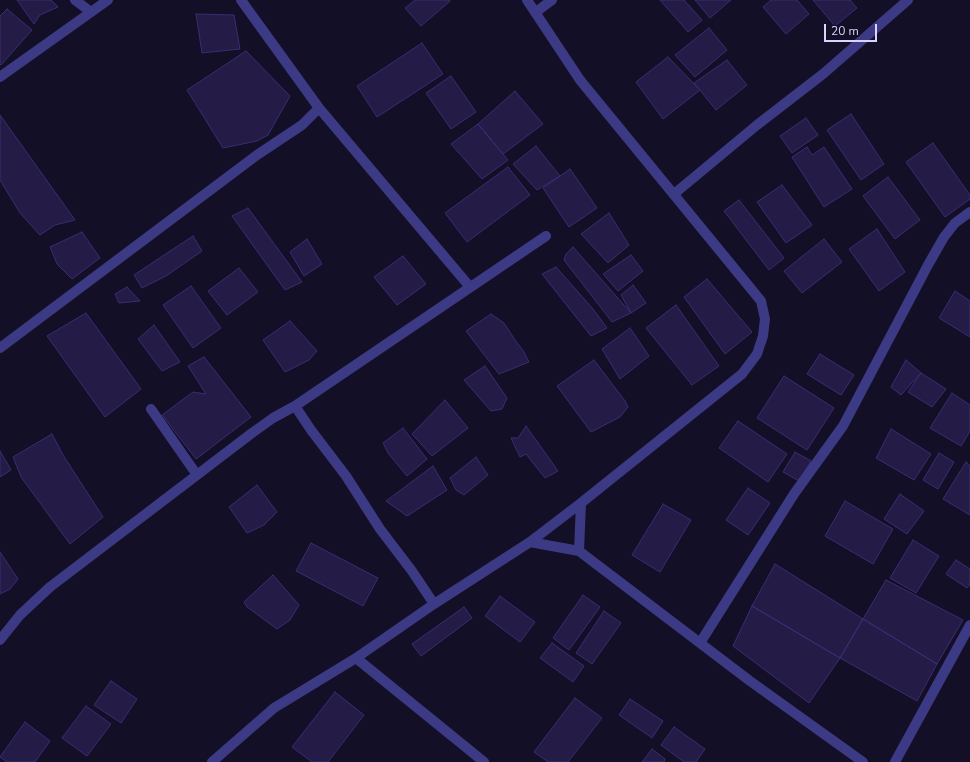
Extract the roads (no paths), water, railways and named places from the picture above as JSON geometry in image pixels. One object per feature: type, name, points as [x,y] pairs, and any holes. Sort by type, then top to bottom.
[{"type":"street","points":[[75,0],[91,12]]},
{"type":"street","points":[[0,77],[108,0]]},
{"type":"street","points":[[241,0],[319,108],[470,287]]},
{"type":"street","points":[[212,762],[274,708],[356,658],[434,604],[530,542],[742,374],[757,354],[763,336],[765,320],[761,301],[580,80],[527,0]]},
{"type":"street","points":[[536,12],[552,0]]},
{"type":"street","points":[[674,194],[757,125],[823,74],[908,0]]},
{"type":"street","points":[[0,348],[257,155],[302,125],[319,108]]},
{"type":"street","points":[[700,643],[794,494],[843,426],[928,264],[944,237],[955,223],[970,212]]},
{"type":"street","points":[[0,640],[20,616],[50,587],[274,418],[295,406],[546,236]]},
{"type":"street","points":[[295,406],[311,430],[346,476],[380,529],[412,571],[434,604]]},
{"type":"street","points":[[151,410],[197,475]]},
{"type":"street","points":[[579,551],[581,503]]},
{"type":"street","points":[[530,542],[579,551],[700,643],[863,762]]},
{"type":"street","points":[[895,762],[970,625]]},
{"type":"street","points":[[356,658],[480,761]]}]
